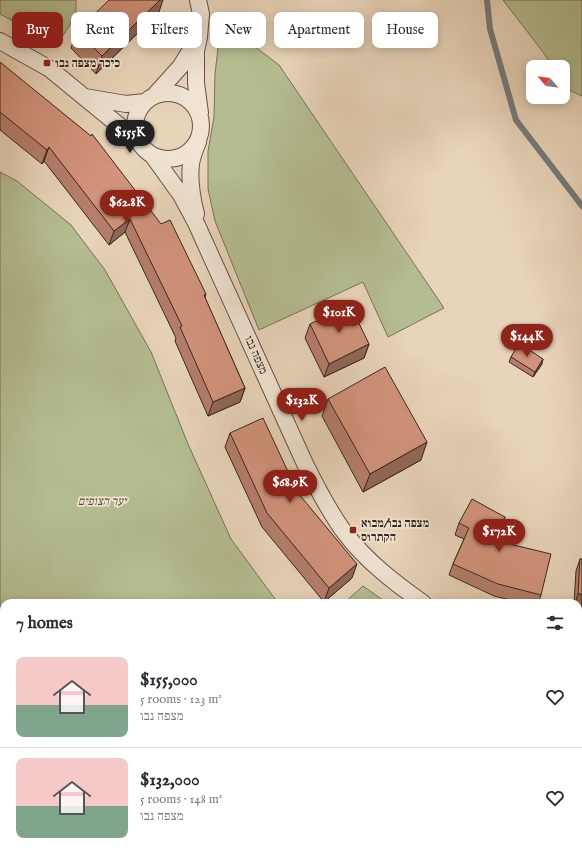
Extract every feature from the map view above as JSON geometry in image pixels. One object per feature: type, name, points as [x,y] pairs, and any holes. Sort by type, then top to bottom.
[{"type":"street","points":[[198,0],[201,12]]},
{"type":"street","points":[[0,41],[50,69],[139,142],[145,150],[153,156],[163,159],[174,159],[184,155],[193,148],[199,138],[201,127],[196,83],[197,48]]},
{"type":"street","points":[[139,142],[135,132],[135,122],[138,112],[181,66],[192,48]]},
{"type":"street","points":[[82,96],[126,104],[149,99],[165,92],[177,94],[187,98],[195,106],[200,116]]},
{"type":"street","name":"מצפה נבו","points":[[199,138],[191,162],[190,174],[192,198],[199,231]]},
{"type":"street","name":"מצפה נבו","points":[[153,156],[181,195],[199,231],[323,500],[345,534],[368,558],[397,584],[418,599]]},
{"type":"green space","points":[[0,0],[76,0],[76,12],[71,12],[71,23],[63,36],[63,12],[12,12],[12,21],[0,14]]},
{"type":"green space","points":[[503,0],[582,0],[582,96],[570,90],[570,60],[548,60]]},
{"type":"green space","points":[[218,48],[257,48],[279,65],[444,308],[388,337],[363,282],[259,330],[215,221],[208,189],[208,151],[214,117],[215,74]]},
{"type":"green space","name":"יער הצופים","points":[[0,172],[17,181],[71,225],[105,270],[151,352],[188,444],[231,539],[275,599],[0,599]]},
{"type":"green space","points":[[363,586],[381,599],[348,599]]},
{"type":"building","points":[[109,0],[160,0],[148,12],[137,12],[137,22],[129,30],[129,12],[97,12]]},
{"type":"building","points":[[94,48],[110,48],[102,56]]},
{"type":"building","points":[[0,62],[91,136],[92,134],[161,224],[170,220],[206,294],[204,295],[245,388],[213,402],[180,327],[182,326],[130,219],[114,231],[49,147],[47,150],[0,112]]},
{"type":"building","points":[[350,305],[369,344],[329,364],[310,324]]},
{"type":"building","points":[[519,343],[543,359],[535,372],[511,357]]},
{"type":"building","points":[[385,367],[427,442],[370,474],[328,399]]},
{"type":"building","points":[[263,418],[298,493],[357,564],[329,588],[267,513],[230,433]]},
{"type":"building","points":[[472,499],[505,517],[493,540],[551,554],[541,595],[498,584],[453,564],[469,528],[459,523]]},
{"type":"building","points":[[580,559],[582,559],[582,594],[578,594]]},
{"type":"waterway","points":[[487,0],[490,29],[516,120],[582,206]]},
{"type":"place","name":"כיכר מצפה נבו","points":[[47,63]]},
{"type":"place","name":"מצפה נבו/מבוא הקתרוס","points":[[353,530]]}]
